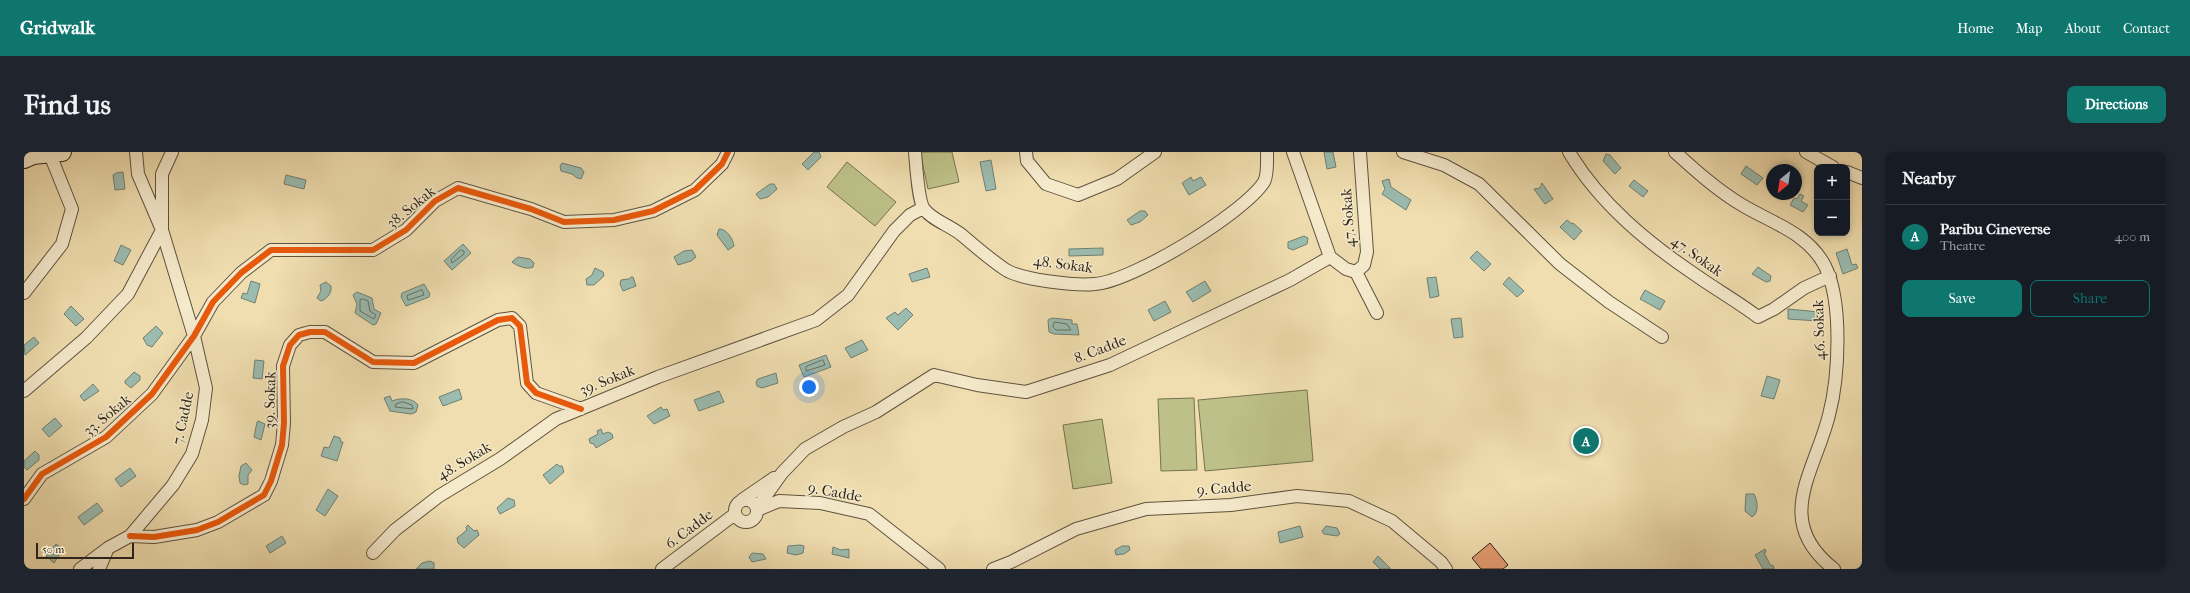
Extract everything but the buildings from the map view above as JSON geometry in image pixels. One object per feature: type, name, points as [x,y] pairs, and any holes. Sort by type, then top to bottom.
[{"type":"main road","points":[[24,159],[53,152]]},
{"type":"street","points":[[24,292],[62,244],[72,209],[53,152]]},
{"type":"street","name":"7. Cadde","points":[[80,569],[108,548],[130,536],[173,486],[192,454],[202,420],[206,388],[194,336],[162,230],[138,174],[136,152]]},
{"type":"street","points":[[24,391],[86,338],[128,294],[162,230],[162,174],[172,152]]},
{"type":"street","name":"38. Sokak","points":[[194,336],[213,302],[241,273],[271,250],[373,250],[406,230],[435,201],[458,188],[531,209],[564,222],[614,220],[653,211],[695,190],[722,164],[728,152]]},
{"type":"street","points":[[915,152],[919,190],[923,208]]},
{"type":"street","points":[[1026,152],[1027,161],[1046,184],[1078,195],[1117,179],[1155,152]]},
{"type":"street","name":"48. Sokak","points":[[923,208],[940,222],[956,230],[1008,271],[1036,279],[1065,283],[1096,284],[1128,275],[1170,253],[1219,221],[1254,194],[1265,180],[1266,152]]},
{"type":"street","points":[[1293,152],[1330,257]]},
{"type":"street","name":"47. Sokak","points":[[1330,257],[1346,269],[1356,272],[1364,265],[1367,252],[1360,152]]},
{"type":"street","points":[[1402,152],[1444,165],[1479,184],[1560,264],[1609,302],[1662,337]]},
{"type":"street","name":"47. Sokak","points":[[1569,152],[1578,168],[1606,201],[1647,241],[1758,317],[1774,309],[1804,288],[1830,276]]},
{"type":"street","name":"46. Sokak","points":[[1675,152],[1700,174],[1735,201],[1802,237],[1819,255],[1830,276],[1835,297],[1837,356],[1833,399],[1825,431],[1805,481],[1802,496],[1802,512],[1809,541],[1823,560],[1834,569]]},
{"type":"street","points":[[1806,152],[1828,164]]},
{"type":"street","points":[[1850,173],[1862,178]]},
{"type":"street","name":"39. Sokak","points":[[130,536],[154,536],[196,530],[218,522],[264,495],[271,481],[282,444],[284,423],[283,366],[290,345],[299,335],[310,332],[325,332],[373,362],[414,362],[498,320],[512,318],[520,326],[527,383],[536,393],[581,409],[658,377],[816,320],[848,295],[894,231],[910,216],[923,208]]},
{"type":"street","name":"8. Cadde","points":[[757,509],[782,473],[805,449],[843,427],[876,412],[934,375],[977,385],[1026,392],[1110,364],[1290,280],[1330,257]]},
{"type":"street","points":[[1356,272],[1377,313]]},
{"type":"street","name":"33. Sokak","points":[[24,499],[42,474],[106,436],[152,394],[194,336]]},
{"type":"street","name":"48. Sokak","points":[[373,552],[395,530],[439,496],[500,459],[556,420],[581,409]]},
{"type":"street","name":"8. Cadde","points":[[742,500],[782,473]]},
{"type":"street","name":"9. Cadde","points":[[993,569],[1011,562],[1076,529],[1146,509],[1231,505],[1297,496],[1349,501],[1392,521],[1441,562],[1446,569]]},
{"type":"street","points":[[742,500],[751,501],[757,509],[755,517],[750,522],[743,522],[735,514],[736,506],[742,500]]},
{"type":"street","name":"9. Cadde","points":[[757,509],[779,500],[820,503],[868,514],[939,569]]},
{"type":"street","name":"6. Cadde","points":[[662,569],[735,514]]},
{"type":"street","points":[[99,569],[108,548]]},
{"type":"green space","points":[[920,152],[952,152],[959,182],[928,189]]},
{"type":"green space","points":[[847,162],[896,202],[875,226],[827,187]]},
{"type":"green space","points":[[1307,390],[1313,461],[1205,471],[1198,400]]},
{"type":"green space","points":[[1194,398],[1197,470],[1161,471],[1158,399]]},
{"type":"green space","points":[[1102,419],[1112,483],[1073,489],[1063,425]]},
{"type":"water","points":[[814,152],[819,152],[821,157],[808,170],[802,164]]},
{"type":"water","points":[[1324,152],[1333,152],[1336,167],[1327,169]]},
{"type":"water","points":[[1606,154],[1610,155],[1621,168],[1615,174],[1603,161]]},
{"type":"water","points":[[991,160],[996,189],[986,191],[980,162]]},
{"type":"water","points":[[562,163],[581,168],[584,172],[581,179],[572,174],[561,171],[560,166]]},
{"type":"water","points":[[1746,166],[1763,178],[1757,185],[1741,174]]},
{"type":"water","points":[[123,172],[125,189],[115,190],[113,175]]},
{"type":"water","points":[[286,175],[306,180],[304,189],[284,184]]},
{"type":"water","points":[[1191,177],[1193,181],[1201,177],[1206,185],[1189,195],[1182,183]]},
{"type":"water","points":[[1389,179],[1391,187],[1411,200],[1406,210],[1382,194],[1385,189],[1382,181]]},
{"type":"water","points":[[1634,180],[1648,191],[1643,197],[1629,186]]},
{"type":"water","points":[[1542,183],[1553,199],[1545,204],[1534,189],[1540,188]]},
{"type":"water","points":[[770,184],[774,184],[777,189],[768,197],[760,199],[756,194]]},
{"type":"water","points":[[1793,200],[1802,200],[1808,205],[1803,212],[1790,205]]},
{"type":"water","points":[[1140,211],[1145,211],[1148,215],[1140,222],[1131,225],[1127,220]]},
{"type":"water","points":[[1567,220],[1582,231],[1574,240],[1560,227]]},
{"type":"water","points":[[719,229],[725,231],[732,240],[734,246],[728,250],[717,235]]},
{"type":"water","points":[[1304,236],[1308,238],[1307,244],[1293,250],[1288,248],[1288,242]]},
{"type":"water","points":[[463,244],[471,253],[452,270],[444,261]]},
{"type":"water","points":[[121,245],[131,250],[123,265],[114,261]]},
{"type":"water","points":[[1103,248],[1103,255],[1069,256],[1069,249]]},
{"type":"water","points":[[1847,249],[1852,265],[1856,264],[1858,268],[1843,274],[1836,253]]},
{"type":"water","points":[[692,250],[696,257],[691,261],[678,265],[674,257],[684,251]]},
{"type":"water","points":[[1477,251],[1491,264],[1484,271],[1470,258]]},
{"type":"water","points":[[518,257],[530,259],[534,263],[533,267],[522,267],[512,262]]},
{"type":"water","points":[[1758,267],[1771,276],[1770,281],[1766,282],[1752,274]]},
{"type":"water","points":[[595,268],[603,272],[604,276],[594,285],[587,285],[586,279],[592,275]]},
{"type":"water","points":[[927,268],[930,277],[912,282],[909,274]]},
{"type":"water","points":[[633,277],[636,286],[623,291],[620,284],[621,280],[629,279]]},
{"type":"water","points":[[1436,277],[1439,296],[1430,298],[1427,278]]},
{"type":"water","points":[[1509,277],[1524,291],[1517,297],[1503,284]]},
{"type":"water","points":[[251,281],[260,284],[255,303],[241,298],[243,293],[247,294]]},
{"type":"water","points":[[1205,281],[1211,291],[1193,302],[1186,292]]},
{"type":"water","points":[[326,282],[331,286],[331,291],[325,299],[321,301],[317,298],[321,291],[320,285]]},
{"type":"water","points":[[424,284],[430,294],[429,297],[406,306],[401,297],[402,293]]},
{"type":"water","points":[[1645,290],[1665,301],[1660,310],[1640,299]]},
{"type":"water","points":[[357,292],[372,298],[374,309],[381,313],[376,324],[373,325],[355,313],[357,304],[353,295]]},
{"type":"water","points":[[1165,301],[1171,312],[1154,321],[1148,310]]},
{"type":"water","points":[[71,306],[84,319],[76,326],[64,314]]},
{"type":"water","points":[[906,308],[913,315],[898,330],[886,318],[895,312],[898,315]]},
{"type":"water","points":[[1788,309],[1819,312],[1818,321],[1788,319]]},
{"type":"water","points":[[1052,318],[1072,320],[1072,324],[1077,324],[1079,335],[1054,334],[1049,332],[1048,320]]},
{"type":"water","points":[[1461,318],[1463,337],[1454,338],[1451,319]]},
{"type":"water","points":[[156,326],[163,333],[152,347],[147,345],[143,338]]},
{"type":"water","points":[[34,337],[39,343],[25,355],[24,345]]},
{"type":"water","points":[[862,340],[868,350],[851,358],[845,348]]},
{"type":"water","points":[[826,355],[831,367],[804,377],[799,365]]},
{"type":"water","points":[[255,360],[264,361],[262,379],[253,378]]},
{"type":"water","points":[[134,372],[140,376],[140,380],[131,388],[125,383],[125,381]]},
{"type":"water","points":[[776,373],[778,383],[762,388],[757,386],[756,382],[758,379]]},
{"type":"water","points":[[1767,376],[1780,380],[1774,399],[1761,396]]},
{"type":"water","points":[[93,384],[99,391],[84,401],[80,396]]},
{"type":"water","points":[[459,389],[462,399],[443,406],[439,397]]},
{"type":"water","points":[[719,391],[724,402],[699,411],[694,400]]},
{"type":"water","points":[[390,396],[392,401],[409,399],[415,402],[418,405],[416,412],[411,414],[390,411],[384,398]]},
{"type":"water","points":[[661,407],[663,410],[667,409],[670,416],[654,424],[647,416]]},
{"type":"water","points":[[55,418],[62,426],[49,437],[42,429]]},
{"type":"water","points":[[258,421],[265,424],[261,440],[254,437]]},
{"type":"water","points":[[601,429],[603,434],[608,432],[612,434],[613,438],[596,448],[594,444],[590,443],[589,439],[598,434],[597,431]]},
{"type":"water","points":[[334,436],[340,438],[341,442],[343,442],[337,461],[321,456],[324,447],[329,448]]},
{"type":"water","points":[[35,451],[39,455],[39,460],[27,470],[24,467],[24,461]]},
{"type":"water","points":[[246,463],[252,470],[248,475],[248,484],[244,485],[240,483],[239,476],[241,466]]},
{"type":"water","points":[[557,464],[562,466],[564,472],[550,484],[543,475]]},
{"type":"water","points":[[130,468],[136,476],[121,487],[115,479]]},
{"type":"water","points":[[328,489],[338,496],[325,516],[316,510]]},
{"type":"water","points":[[1746,494],[1754,494],[1756,500],[1757,510],[1752,517],[1745,511]]},
{"type":"water","points":[[508,498],[514,500],[515,506],[500,514],[497,508]]},
{"type":"water","points":[[97,503],[103,511],[84,525],[78,517]]},
{"type":"water","points":[[468,525],[474,531],[477,530],[479,535],[464,548],[458,543],[457,538],[467,530],[466,527]]},
{"type":"water","points":[[1300,526],[1303,537],[1280,543],[1278,532]]},
{"type":"water","points":[[1326,526],[1337,528],[1340,534],[1337,536],[1324,534],[1322,531]]},
{"type":"water","points":[[282,536],[286,543],[270,553],[266,546]]},
{"type":"water","points":[[56,544],[63,549],[54,563],[44,554],[50,551]]},
{"type":"water","points":[[788,546],[804,546],[803,553],[796,555],[787,553]]},
{"type":"water","points":[[1122,546],[1129,546],[1130,550],[1124,554],[1116,555],[1115,550]]},
{"type":"water","points":[[833,547],[841,550],[849,549],[849,558],[832,554]]},
{"type":"water","points":[[1765,549],[1766,552],[1764,553],[1771,566],[1773,565],[1774,569],[1763,569],[1755,555]]},
{"type":"water","points":[[752,553],[763,554],[766,559],[752,562],[749,557]]},
{"type":"water","points":[[1378,556],[1390,569],[1380,569],[1373,562]]},
{"type":"water","points":[[430,561],[434,563],[434,569],[416,569],[422,563]]},
{"type":"cycle path","points":[[24,499],[42,474],[106,437],[152,394],[194,336],[213,302],[241,273],[271,250],[373,250],[406,230],[435,201],[458,188],[531,209],[564,222],[614,220],[653,211],[695,190],[722,164],[728,152]]},
{"type":"cycle path","points":[[130,536],[154,537],[197,530],[218,522],[264,495],[271,481],[282,445],[284,423],[283,366],[290,345],[299,335],[310,332],[325,332],[373,362],[414,363],[498,320],[512,318],[520,326],[527,383],[536,393],[581,409]]},
{"type":"place","name":"Paribu Cineverse","points":[[1586,441]]}]
